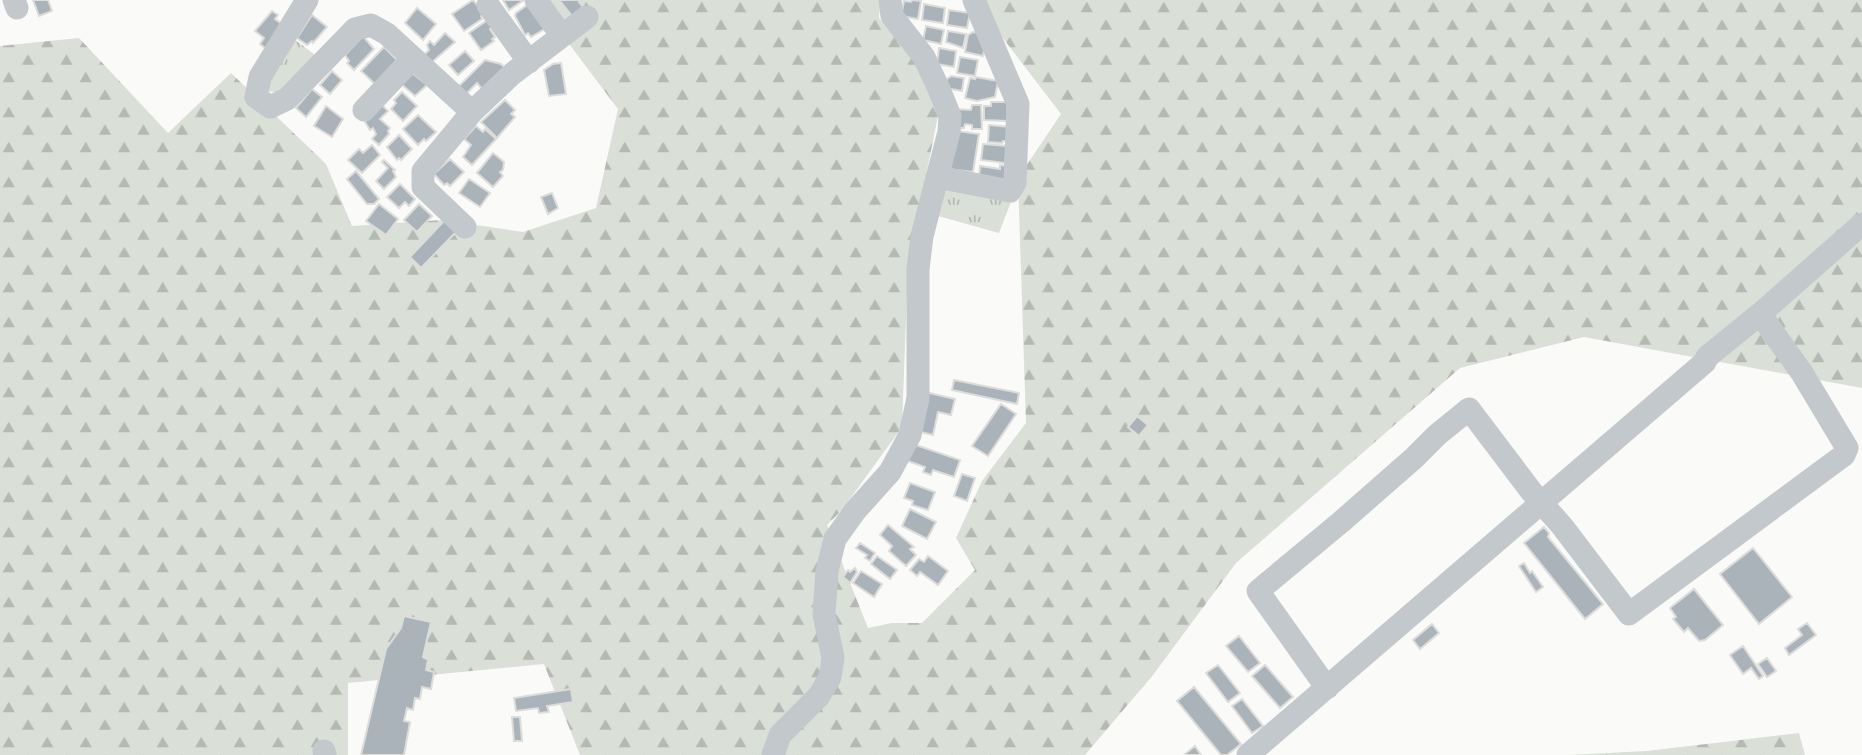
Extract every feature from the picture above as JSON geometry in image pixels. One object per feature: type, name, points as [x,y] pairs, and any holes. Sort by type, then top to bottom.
[{"type":"street","points":[[307,0],[260,77],[256,97],[270,107],[287,99],[355,29],[371,26],[387,34],[472,113]]},
{"type":"street","points":[[536,0],[562,36]]},
{"type":"street","points":[[773,755],[780,736],[819,695],[830,677],[833,658],[824,614],[827,571],[835,539],[855,511],[890,472],[910,435],[918,398],[918,269],[922,236],[950,116],[924,57],[892,16],[890,0]]},
{"type":"street","points":[[937,177],[1010,191],[1015,183],[1018,104],[974,0]]},
{"type":"street","points":[[488,5],[528,62]]},
{"type":"street","points":[[465,227],[423,187],[423,171],[472,113],[528,62],[587,17]]},
{"type":"street","points":[[364,110],[412,59]]},
{"type":"street","points":[[1248,755],[1705,362],[1707,357],[1760,314],[1862,223]]},
{"type":"street","points":[[1327,688],[1258,591],[1469,409],[1629,614],[1844,455],[1847,448],[1802,373],[1760,314]]},
{"type":"green space","points":[[536,0],[880,0],[879,18],[915,62],[938,116],[908,264],[902,427],[842,510],[827,525],[868,628],[892,623],[922,623],[975,570],[956,538],[982,481],[1026,423],[1018,178],[1061,114],[986,16],[983,0],[1862,0],[1862,388],[1584,337],[1460,368],[1236,563],[1153,675],[1085,755],[580,755],[544,664],[348,683],[348,755],[0,755],[0,46],[79,38],[168,133],[231,73],[326,164],[352,226],[442,220],[523,232],[596,208],[618,109]]},
{"type":"green space","points":[[293,38],[315,55],[279,93],[267,91],[263,79]]},
{"type":"green space","points":[[952,180],[1014,194],[999,233],[931,214],[939,197]]},
{"type":"green space","points":[[1799,733],[1805,755],[1569,755],[1647,751]]},
{"type":"building","points":[[33,0],[48,0],[52,11],[39,16]]},
{"type":"building","points":[[473,0],[484,13],[482,19],[464,31],[452,14]]},
{"type":"building","points":[[503,0],[524,0],[509,10]]},
{"type":"building","points":[[561,0],[581,0],[579,2],[583,7],[572,16]]},
{"type":"building","points":[[904,1],[921,1],[918,19],[901,16]]},
{"type":"building","points":[[530,3],[548,27],[531,37],[528,33],[525,35],[515,16]]},
{"type":"building","points":[[924,4],[945,8],[943,23],[922,20]]},
{"type":"building","points":[[417,8],[436,24],[423,40],[405,23]]},
{"type":"building","points":[[949,10],[970,13],[967,28],[947,25]]},
{"type":"building","points":[[272,11],[278,15],[275,19],[283,25],[266,49],[260,44],[264,38],[255,31]]},
{"type":"building","points":[[312,15],[327,27],[313,43],[312,41],[307,45],[297,38]]},
{"type":"building","points":[[489,19],[494,26],[490,29],[495,37],[492,39],[494,41],[481,50],[469,33]]},
{"type":"building","points":[[926,26],[944,30],[941,44],[923,40]]},
{"type":"building","points":[[948,31],[966,34],[963,48],[946,42]]},
{"type":"building","points":[[973,32],[981,33],[986,41],[983,56],[965,52],[968,35]]},
{"type":"building","points":[[445,33],[455,42],[431,63],[423,56],[429,50],[427,45],[430,41],[434,45]]},
{"type":"building","points":[[363,36],[374,49],[354,70],[347,63],[349,61],[345,55]]},
{"type":"building","points":[[384,47],[397,60],[376,85],[361,71]]},
{"type":"building","points":[[939,48],[956,51],[954,67],[937,64]]},
{"type":"building","points":[[465,51],[474,61],[458,75],[449,65]]},
{"type":"building","points":[[960,57],[978,60],[975,76],[957,73]]},
{"type":"building","points":[[485,60],[501,64],[505,68],[483,90],[477,83],[464,96],[457,88]]},
{"type":"building","points":[[561,63],[566,94],[549,96],[544,70],[553,64]]},
{"type":"building","points":[[332,71],[342,80],[330,94],[320,85]]},
{"type":"building","points":[[411,72],[427,85],[415,96],[401,84]]},
{"type":"building","points":[[951,76],[964,78],[962,91],[946,88],[947,79]]},
{"type":"building","points":[[970,78],[998,81],[995,97],[977,101],[965,98]]},
{"type":"building","points":[[312,89],[322,97],[306,117],[296,108]]},
{"type":"building","points":[[402,92],[417,106],[403,121],[391,109],[396,103],[394,100]]},
{"type":"building","points":[[505,100],[515,110],[511,114],[515,117],[497,138],[481,122]]},
{"type":"building","points":[[991,102],[1008,102],[1007,121],[984,120],[984,106],[991,106]]},
{"type":"building","points":[[382,105],[388,111],[380,119],[390,128],[389,134],[379,145],[372,139],[376,134],[373,128],[370,130],[365,122]]},
{"type":"building","points":[[972,105],[981,105],[982,129],[972,129],[972,125],[965,124],[964,128],[956,128],[955,109],[971,110]]},
{"type":"building","points":[[326,106],[343,119],[332,137],[314,126]]},
{"type":"building","points":[[418,115],[436,132],[418,145],[403,129]]},
{"type":"building","points":[[989,125],[1011,127],[1010,141],[988,142]]},
{"type":"building","points":[[476,126],[483,132],[485,129],[496,139],[472,165],[463,157],[471,145],[464,139]]},
{"type":"building","points":[[957,131],[979,134],[973,172],[948,169]]},
{"type":"building","points":[[399,135],[412,149],[401,160],[397,160],[387,147]]},
{"type":"building","points":[[983,144],[1007,146],[1005,163],[981,160]]},
{"type":"building","points":[[372,145],[380,155],[362,173],[348,160],[359,149],[363,153]]},
{"type":"building","points":[[493,153],[504,162],[500,172],[503,176],[493,187],[477,173]]},
{"type":"building","points":[[450,159],[464,172],[450,186],[447,183],[444,185],[434,174]]},
{"type":"building","points":[[384,160],[395,170],[393,171],[396,177],[384,189],[376,181],[388,168],[382,162]]},
{"type":"building","points":[[1000,165],[1007,166],[1004,182],[979,178],[980,166],[1000,169]]},
{"type":"building","points":[[356,171],[379,199],[374,204],[367,204],[347,179]]},
{"type":"building","points":[[469,179],[490,193],[480,207],[459,193]]},
{"type":"building","points":[[400,184],[415,199],[409,206],[405,202],[399,208],[387,197]]},
{"type":"building","points":[[552,193],[558,208],[548,214],[541,197]]},
{"type":"building","points":[[379,204],[398,219],[386,235],[366,221]]},
{"type":"building","points":[[419,204],[432,216],[417,232],[404,220]]},
{"type":"building","points":[[444,221],[456,232],[421,268],[410,257]]},
{"type":"building","points":[[954,380],[1019,393],[1017,404],[952,390]]},
{"type":"building","points":[[921,391],[955,399],[951,415],[938,412],[933,435],[913,430]]},
{"type":"building","points":[[1001,404],[1016,414],[988,456],[972,446]]},
{"type":"building","points":[[1137,416],[1148,425],[1139,436],[1128,427]]},
{"type":"building","points":[[910,443],[960,460],[954,477],[933,470],[931,475],[923,472],[925,467],[905,460]]},
{"type":"building","points":[[962,474],[975,478],[967,501],[954,496]]},
{"type":"building","points":[[910,483],[935,492],[928,510],[912,505],[913,501],[904,498]]},
{"type":"building","points":[[910,509],[936,522],[927,539],[902,526]]},
{"type":"building","points":[[888,525],[914,547],[910,549],[916,555],[906,566],[889,551],[892,546],[880,535]]},
{"type":"building","points":[[1544,527],[1549,533],[1548,537],[1603,604],[1585,619],[1524,543]]},
{"type":"building","points":[[860,543],[875,553],[870,561],[865,558],[867,555],[856,548]]},
{"type":"building","points":[[1753,548],[1792,597],[1759,624],[1720,574]]},
{"type":"building","points":[[877,556],[897,570],[890,579],[871,564]]},
{"type":"building","points":[[928,556],[948,571],[938,585],[920,572],[917,576],[910,570],[919,559],[924,562]]},
{"type":"building","points":[[1524,563],[1543,587],[1536,592],[1519,566]]},
{"type":"building","points":[[855,568],[857,572],[850,583],[843,577],[848,570],[850,572]]},
{"type":"building","points":[[861,571],[882,584],[874,597],[853,583]]},
{"type":"building","points":[[1694,589],[1723,625],[1705,640],[1699,641],[1688,628],[1684,632],[1673,619],[1676,617],[1670,608]]},
{"type":"building","points":[[404,616],[431,622],[423,657],[428,660],[426,670],[434,672],[431,689],[422,687],[420,699],[415,698],[413,710],[407,708],[404,721],[410,722],[404,755],[361,755],[386,649],[401,628]]},
{"type":"building","points":[[1807,623],[1816,635],[1789,655],[1785,648],[1802,635],[1798,629]]},
{"type":"building","points":[[1432,624],[1439,633],[1420,649],[1413,640]]},
{"type":"building","points":[[1239,636],[1260,663],[1248,672],[1226,646]]},
{"type":"building","points":[[1743,646],[1763,676],[1759,679],[1751,668],[1743,674],[1730,655]]},
{"type":"building","points":[[1767,658],[1776,671],[1767,677],[1758,664]]},
{"type":"building","points":[[1218,665],[1240,693],[1228,702],[1206,673]]},
{"type":"building","points":[[1265,665],[1293,697],[1280,708],[1252,676]]},
{"type":"building","points":[[1194,687],[1241,744],[1227,755],[1221,755],[1177,701]]},
{"type":"building","points":[[571,689],[573,702],[547,706],[549,712],[539,713],[538,708],[516,711],[514,698]]},
{"type":"building","points":[[1242,699],[1263,726],[1252,733],[1232,706]]},
{"type":"building","points":[[512,717],[520,717],[522,741],[514,741]]},
{"type":"building","points":[[1195,746],[1201,755],[1185,754]]}]
